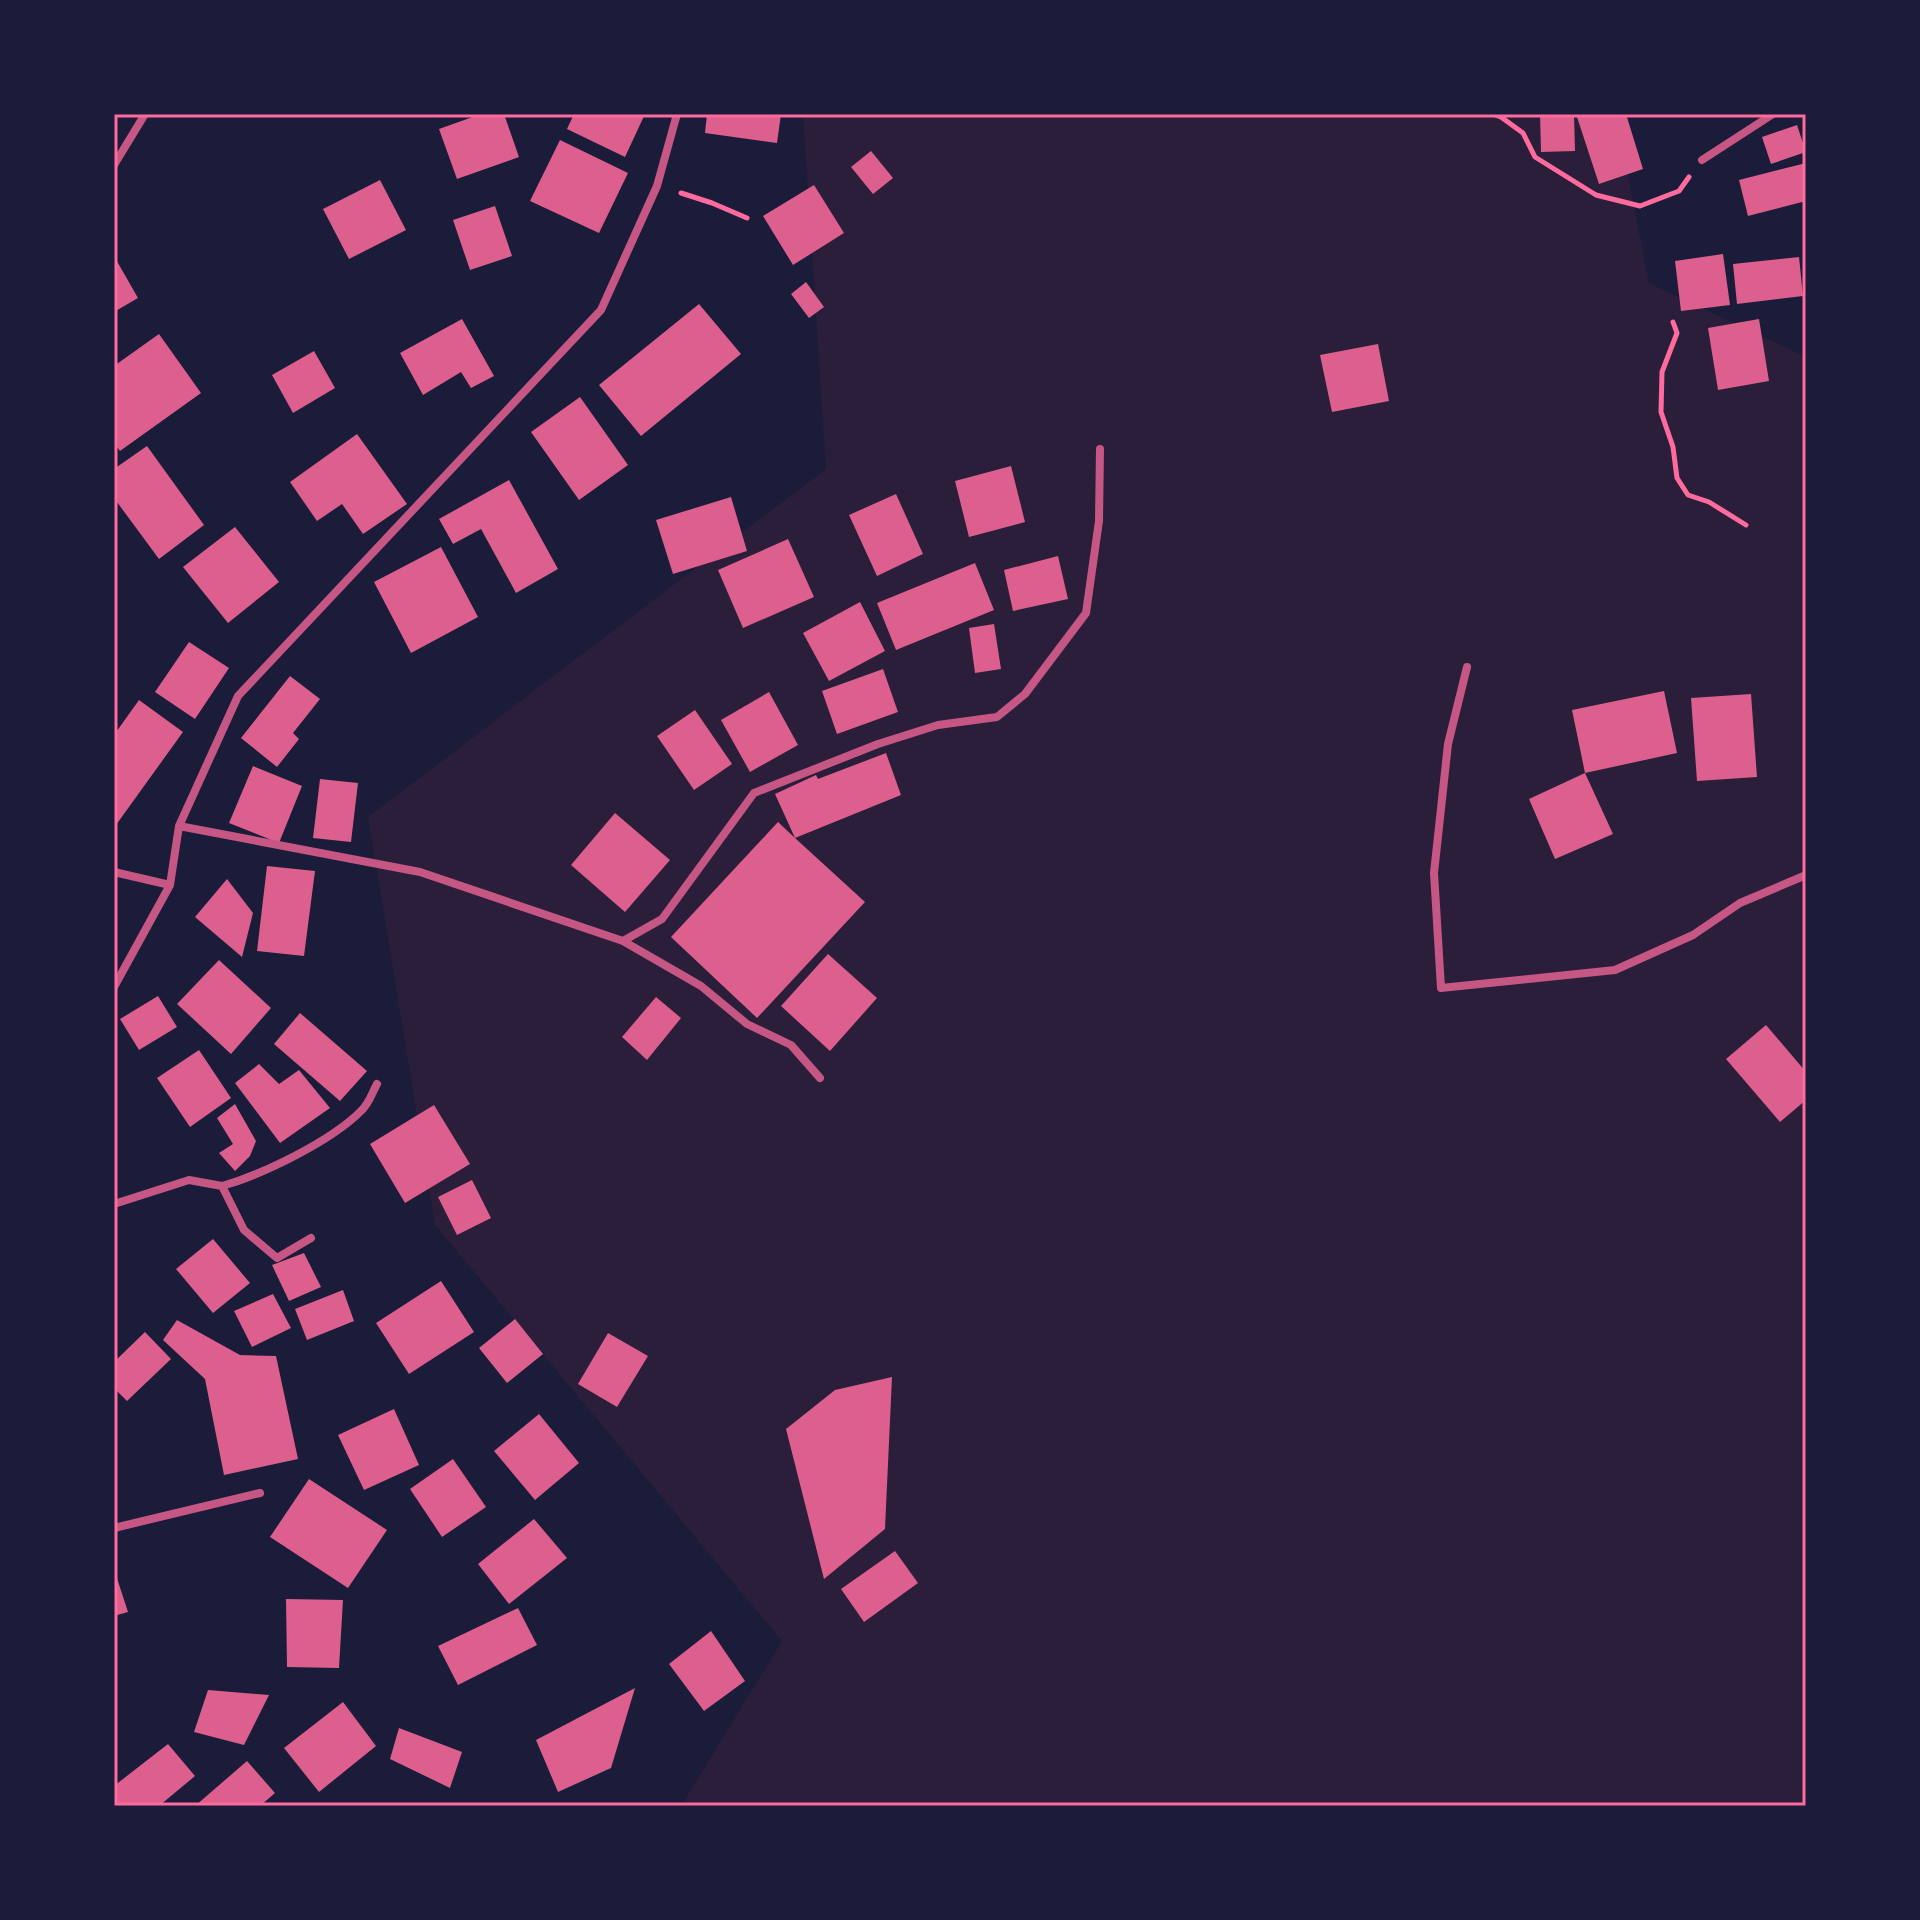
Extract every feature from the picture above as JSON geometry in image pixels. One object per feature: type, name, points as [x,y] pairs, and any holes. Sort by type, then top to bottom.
[{"type":"street","points":[[114,165],[145,114]]},
{"type":"street","points":[[114,987],[170,885],[179,826],[238,696],[601,310],[657,186],[677,114]]},
{"type":"street","points":[[1702,160],[1773,114]]},
{"type":"street","points":[[623,941],[662,919],[754,793],[878,744],[938,725],[997,717],[1025,694],[1086,613],[1099,521],[1100,449]]},
{"type":"street","points":[[1467,667],[1448,744],[1434,873],[1441,988],[1615,970],[1693,935],[1740,903],[1806,875]]},
{"type":"street","points":[[179,826],[420,872],[623,941],[701,986],[747,1024],[791,1045],[820,1078]]},
{"type":"street","points":[[114,872],[170,885]]},
{"type":"street","points":[[114,1204],[189,1180],[222,1186],[253,1177],[332,1135],[364,1109],[377,1084]]},
{"type":"street","points":[[222,1186],[244,1230],[277,1258],[311,1238]]},
{"type":"street","points":[[114,1528],[260,1493]]},
{"type":"path","points":[[1492,114],[1523,133],[1535,157],[1596,195],[1640,206],[1679,191],[1702,160]]},
{"type":"path","points":[[657,186],[712,203],[747,218]]},
{"type":"path","points":[[1673,322],[1677,333],[1662,372],[1661,412],[1673,447],[1677,478],[1688,495],[1709,502],[1746,525]]},
{"type":"shaded area","points":[[803,114],[1616,114],[1649,283],[1806,357],[1806,1806],[681,1806],[782,1641],[435,1225],[368,817],[826,469]]},
{"type":"building","points":[[481,114],[504,114],[519,157],[457,179],[439,129]]},
{"type":"building","points":[[574,114],[645,114],[625,157],[567,129]]},
{"type":"building","points":[[707,114],[781,114],[777,143],[705,133]]},
{"type":"building","points":[[1540,114],[1574,114],[1575,151],[1541,152]]},
{"type":"building","points":[[1576,114],[1626,114],[1643,169],[1599,184]]},
{"type":"building","points":[[1797,125],[1806,152],[1771,164],[1762,137]]},
{"type":"building","points":[[560,140],[628,173],[599,233],[530,201]]},
{"type":"building","points":[[871,151],[893,178],[873,194],[851,167]]},
{"type":"building","points":[[1806,163],[1806,201],[1748,216],[1739,180]]},
{"type":"building","points":[[380,180],[406,230],[349,259],[323,209]]},
{"type":"building","points":[[814,185],[844,233],[793,265],[763,216]]},
{"type":"building","points":[[495,206],[512,256],[470,270],[453,220]]},
{"type":"building","points":[[1723,254],[1730,305],[1681,311],[1675,261]]},
{"type":"building","points":[[114,256],[138,298],[114,312]]},
{"type":"building","points":[[1799,257],[1803,296],[1737,304],[1733,264]]},
{"type":"building","points":[[806,282],[824,307],[809,318],[791,294]]},
{"type":"building","points":[[699,304],[741,354],[641,436],[599,385]]},
{"type":"building","points":[[462,319],[494,376],[471,388],[461,372],[423,395],[400,353]]},
{"type":"building","points":[[1759,319],[1769,381],[1718,390],[1708,328]]},
{"type":"building","points":[[159,334],[201,393],[120,451],[114,443],[114,366]]},
{"type":"building","points":[[1378,344],[1389,401],[1332,412],[1320,355]]},
{"type":"building","points":[[314,351],[335,388],[293,413],[272,375]]},
{"type":"building","points":[[580,397],[628,465],[579,500],[531,432]]},
{"type":"building","points":[[357,434],[407,504],[363,534],[342,504],[317,521],[290,482]]},
{"type":"building","points":[[147,446],[204,525],[159,559],[114,498],[114,469]]},
{"type":"building","points":[[1011,466],[1025,522],[969,537],[955,481]]},
{"type":"building","points":[[509,480],[558,569],[516,593],[481,529],[453,544],[439,519]]},
{"type":"building","points":[[896,494],[923,554],[877,576],[849,515]]},
{"type":"building","points":[[731,497],[747,551],[673,574],[656,520]]},
{"type":"building","points":[[235,527],[279,582],[228,623],[183,567]]},
{"type":"building","points":[[788,539],[814,597],[743,628],[718,570]]},
{"type":"building","points":[[441,547],[478,617],[411,653],[374,582]]},
{"type":"building","points":[[1058,556],[1068,599],[1013,611],[1004,570]]},
{"type":"building","points":[[975,563],[994,610],[896,650],[877,603]]},
{"type":"building","points":[[860,602],[885,651],[829,681],[803,633]]},
{"type":"building","points":[[994,624],[1001,669],[975,673],[969,628]]},
{"type":"building","points":[[189,642],[229,668],[195,719],[155,692]]},
{"type":"building","points":[[883,669],[898,712],[837,734],[822,691]]},
{"type":"building","points":[[290,676],[320,699],[293,733],[299,739],[277,767],[241,738]]},
{"type":"building","points":[[1664,691],[1677,753],[1585,773],[1572,710]]},
{"type":"building","points":[[769,692],[798,745],[750,772],[721,720]]},
{"type":"building","points":[[1751,694],[1757,777],[1697,781],[1691,698]]},
{"type":"building","points":[[139,700],[183,732],[116,825],[114,735]]},
{"type":"building","points":[[695,710],[732,764],[694,790],[657,736]]},
{"type":"building","points":[[886,753],[901,795],[795,838],[775,794],[816,775],[818,779]]},
{"type":"building","points":[[253,766],[302,786],[279,843],[229,823]]},
{"type":"building","points":[[1585,773],[1613,834],[1555,859],[1529,799]]},
{"type":"building","points":[[320,779],[358,783],[351,842],[313,838]]},
{"type":"building","points":[[615,813],[670,860],[625,912],[571,865]]},
{"type":"building","points":[[778,822],[865,902],[757,1018],[671,937]]},
{"type":"building","points":[[267,866],[315,871],[304,956],[257,951]]},
{"type":"building","points":[[227,879],[253,913],[242,957],[195,917]]},
{"type":"building","points":[[828,954],[877,998],[830,1051],[781,1006]]},
{"type":"building","points":[[219,960],[271,1008],[231,1054],[177,1004]]},
{"type":"building","points":[[158,996],[177,1027],[139,1050],[120,1019]]},
{"type":"building","points":[[656,997],[681,1018],[647,1060],[622,1037]]},
{"type":"building","points":[[300,1013],[367,1071],[340,1101],[274,1044]]},
{"type":"building","points":[[1766,1025],[1806,1072],[1806,1100],[1780,1122],[1726,1059]]},
{"type":"building","points":[[199,1050],[231,1098],[190,1127],[157,1078]]},
{"type":"building","points":[[259,1064],[279,1084],[299,1070],[330,1108],[280,1143],[235,1083]]},
{"type":"building","points":[[235,1104],[256,1141],[250,1156],[235,1171],[219,1153],[233,1144],[217,1118]]},
{"type":"building","points":[[434,1105],[470,1164],[405,1203],[370,1144]]},
{"type":"building","points":[[472,1180],[491,1218],[457,1235],[438,1197]]},
{"type":"building","points":[[213,1239],[250,1283],[213,1313],[176,1269]]},
{"type":"building","points":[[304,1253],[321,1287],[289,1301],[272,1265]]},
{"type":"building","points":[[441,1281],[474,1332],[409,1374],[376,1323]]},
{"type":"building","points":[[343,1290],[354,1321],[307,1340],[295,1309]]},
{"type":"building","points":[[273,1294],[291,1328],[252,1347],[234,1311]]},
{"type":"building","points":[[515,1319],[543,1354],[507,1383],[479,1348]]},
{"type":"building","points":[[177,1320],[240,1355],[276,1356],[298,1459],[224,1475],[205,1379],[163,1340]]},
{"type":"building","points":[[145,1332],[171,1359],[127,1401],[114,1388],[114,1362]]},
{"type":"building","points":[[608,1333],[648,1356],[617,1407],[578,1384]]},
{"type":"building","points":[[892,1377],[885,1529],[824,1579],[786,1429],[835,1390]]},
{"type":"building","points":[[394,1409],[419,1465],[364,1490],[338,1435]]},
{"type":"building","points":[[539,1414],[579,1463],[535,1500],[494,1451]]},
{"type":"building","points":[[453,1459],[486,1507],[442,1537],[410,1489]]},
{"type":"building","points":[[309,1479],[387,1530],[348,1588],[270,1537]]},
{"type":"building","points":[[534,1519],[567,1558],[509,1604],[478,1564]]},
{"type":"building","points":[[895,1551],[918,1583],[864,1622],[841,1589]]},
{"type":"building","points":[[114,1569],[128,1612],[114,1616]]},
{"type":"building","points":[[286,1599],[343,1600],[339,1668],[287,1667]]},
{"type":"building","points":[[518,1608],[537,1645],[458,1685],[438,1646]]},
{"type":"building","points":[[711,1631],[745,1681],[704,1711],[669,1664]]},
{"type":"building","points":[[635,1688],[611,1768],[558,1792],[536,1740]]},
{"type":"building","points":[[208,1690],[269,1695],[244,1745],[194,1732]]},
{"type":"building","points":[[343,1702],[376,1746],[319,1792],[284,1748]]},
{"type":"building","points":[[399,1728],[462,1752],[450,1788],[390,1759]]},
{"type":"building","points":[[168,1744],[195,1776],[159,1806],[114,1806],[114,1786]]},
{"type":"building","points":[[247,1761],[275,1793],[260,1806],[195,1806]]}]
